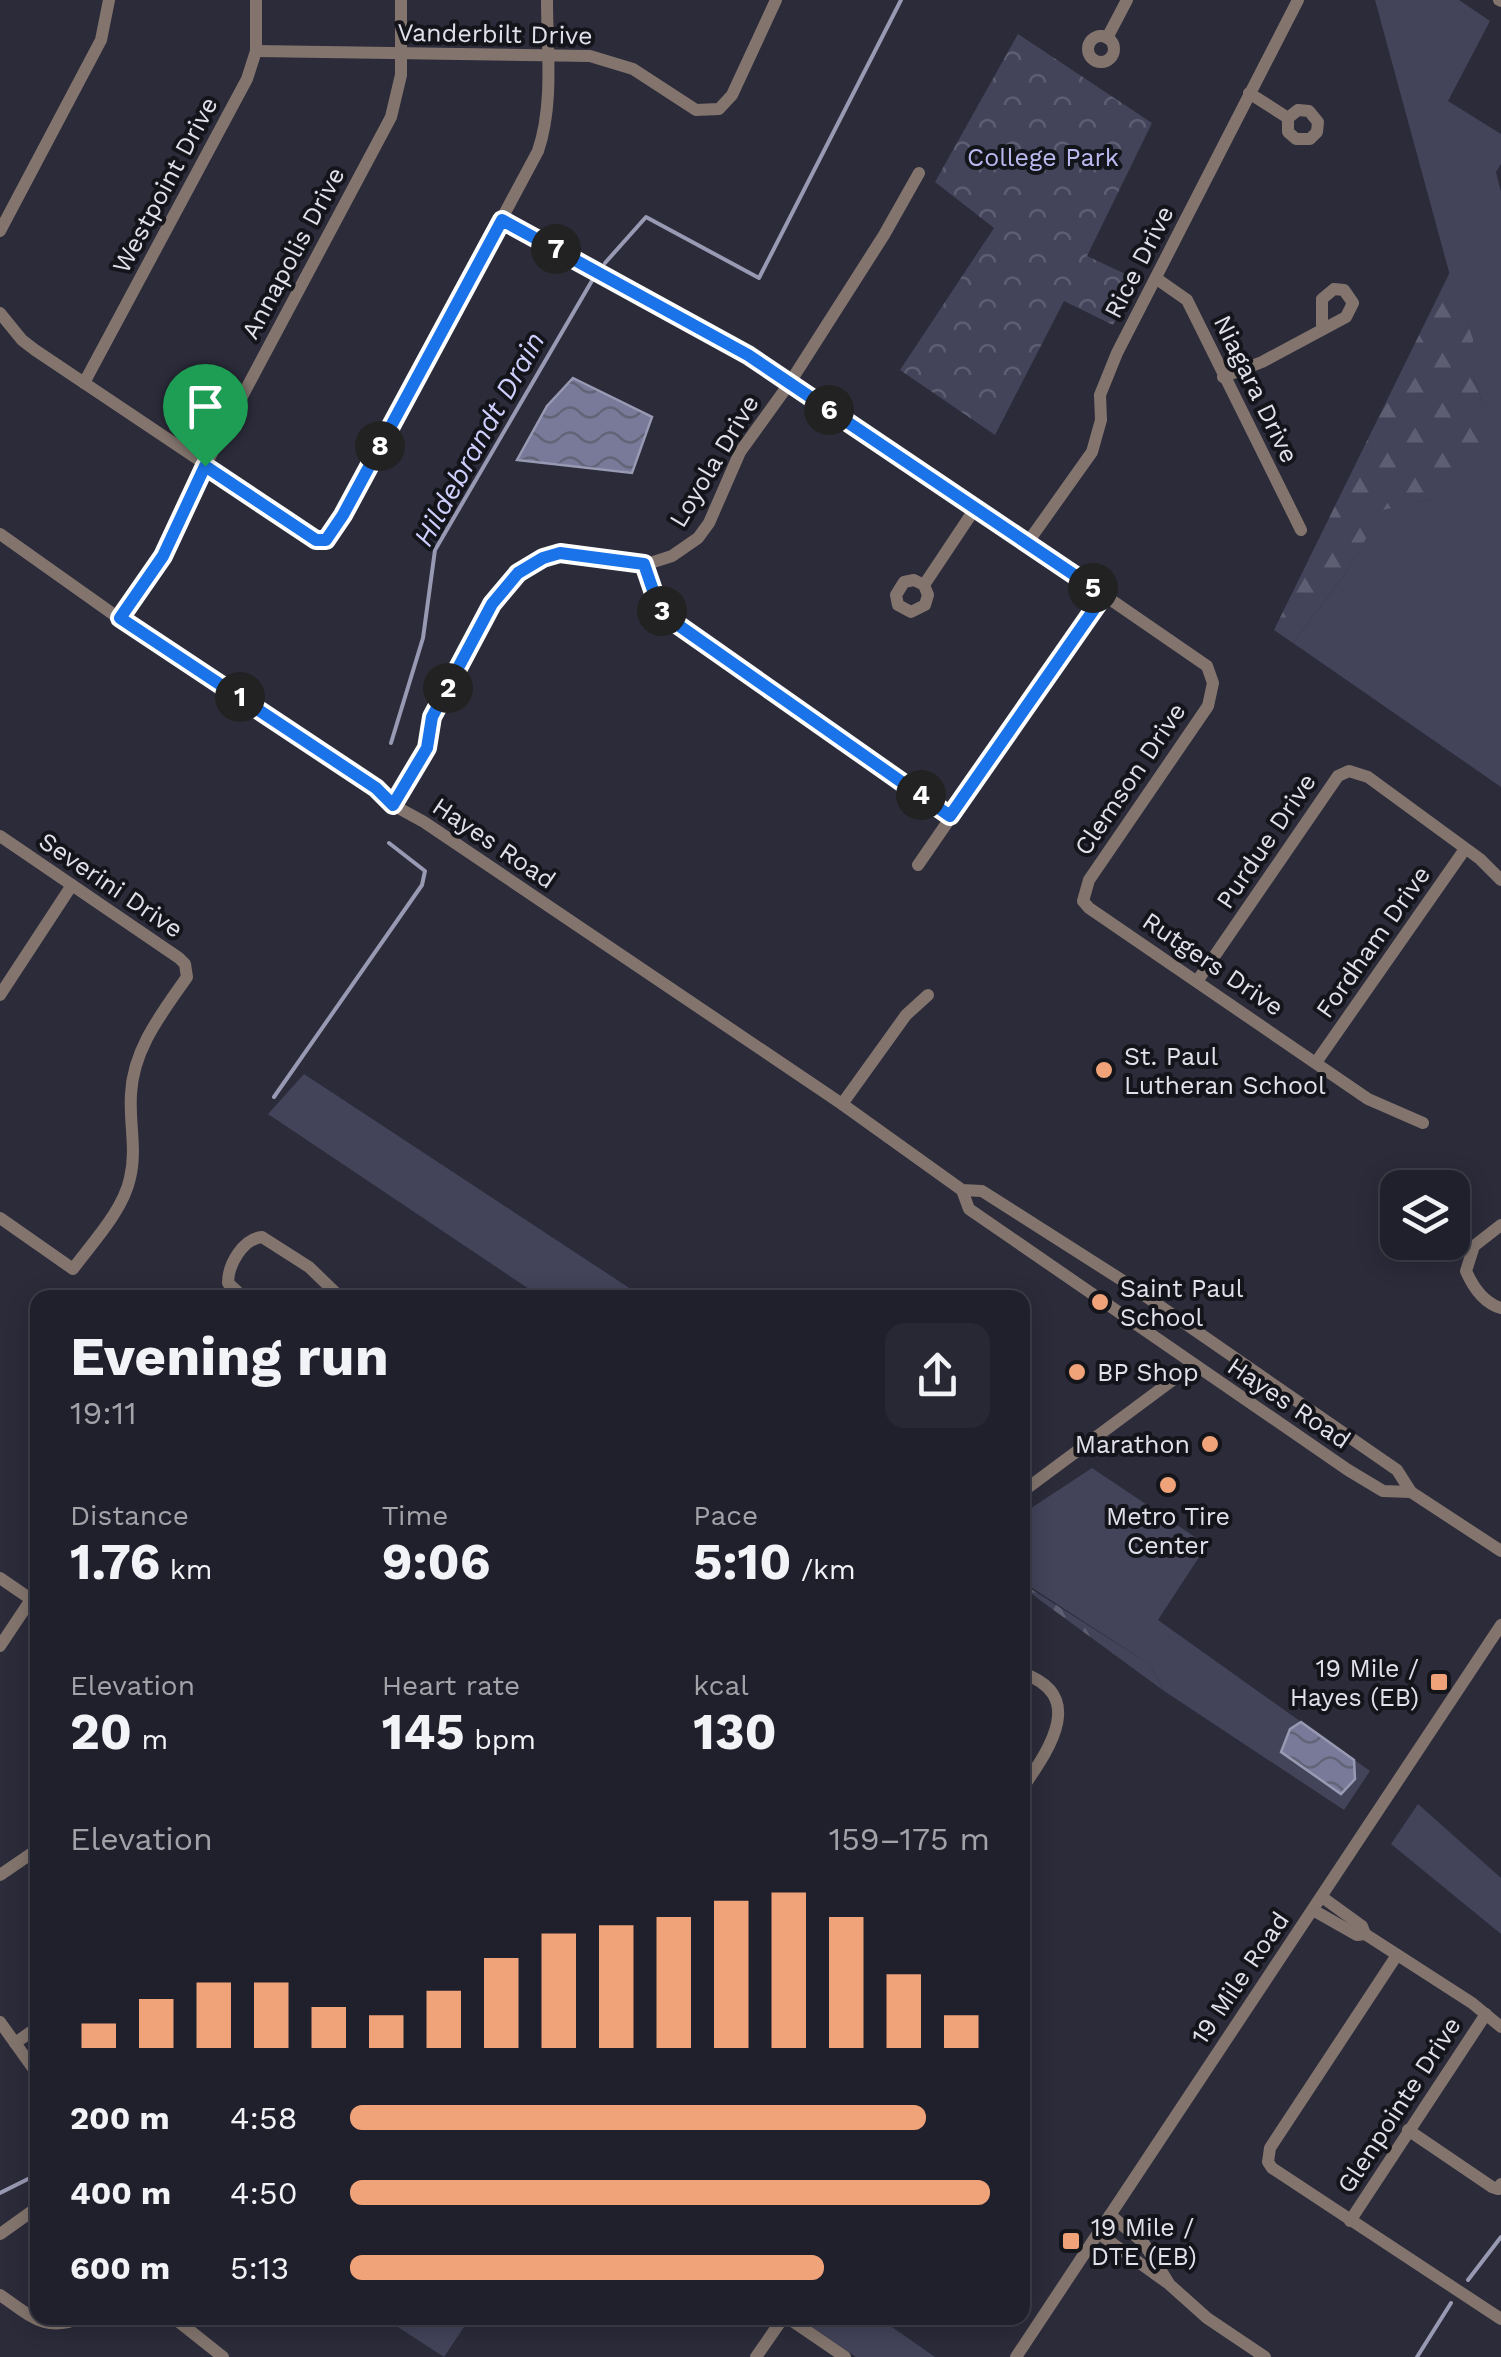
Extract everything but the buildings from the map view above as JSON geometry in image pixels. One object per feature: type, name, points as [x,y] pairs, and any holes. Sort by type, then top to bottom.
[{"type":"street","points":[[0,231],[101,40],[109,0]]},
{"type":"street","name":"Westpoint Drive","points":[[84,383],[247,79],[256,51],[256,0]]},
{"type":"street","name":"Annapolis Drive","points":[[120,618],[163,556],[205,466],[391,117],[400,89],[401,0]]},
{"type":"street","points":[[0,313],[22,340],[316,540],[326,540],[532,164],[544,132],[547,0]]},
{"type":"street","name":"Vanderbilt Drive","points":[[256,51],[590,56],[620,63],[696,110],[719,109],[732,95],[776,0]]},
{"type":"street","points":[[1106,38],[1126,0]]},
{"type":"street","name":"Rice Drive","points":[[1028,542],[1092,452],[1101,420],[1100,394],[1117,352],[1298,0]]},
{"type":"street","points":[[1248,93],[1288,118]]},
{"type":"street","name":"Loyola Drive","points":[[644,564],[672,556],[698,538],[709,523],[740,452],[789,384],[920,173]]},
{"type":"street","points":[[502,220],[707,331],[976,506],[1104,595],[918,865]]},
{"type":"street","name":"Niagara Drive","points":[[1156,279],[1187,300],[1300,530]]},
{"type":"street","points":[[1223,377],[1296,346],[1322,328]]},
{"type":"street","points":[[924,585],[976,506]]},
{"type":"street","name":"Hayes Road","points":[[0,534],[376,788],[393,805],[424,822],[842,1104],[962,1190],[982,1191],[1128,1284],[1398,1470],[1411,1492],[1501,1551]]},
{"type":"street","points":[[393,805],[427,748],[432,717],[492,604],[518,573],[560,553],[644,564],[658,605],[671,620],[950,816]]},
{"type":"street","name":"Clemson Drive","points":[[1083,901],[1089,880],[1208,706],[1213,682],[1207,666],[1196,655],[1104,595]]},
{"type":"street","name":"Purdue Drive","points":[[1198,980],[1338,776],[1349,771],[1368,777],[1466,849]]},
{"type":"street","name":"Severini Drive","points":[[0,836],[179,958],[185,964],[187,977],[151,1030],[135,1065],[130,1182],[73,1269],[0,1218]]},
{"type":"street","points":[[1466,849],[1501,880]]},
{"type":"street","name":"Fordham Drive","points":[[1317,1061],[1466,849]]},
{"type":"street","points":[[0,996],[72,885]]},
{"type":"street","name":"Rutgers Drive","points":[[1083,901],[1368,1098],[1423,1122]]},
{"type":"street","points":[[842,1104],[906,1014],[928,995]]},
{"type":"street","name":"Hayes Road","points":[[962,1190],[968,1208],[1192,1365],[1383,1491],[1411,1492]]},
{"type":"street","points":[[1501,1225],[1474,1246],[1466,1271],[1472,1286],[1501,1308]]},
{"type":"street","points":[[232,1290],[227,1276],[254,1238],[268,1240],[332,1290]]},
{"type":"street","points":[[1101,1302],[1128,1284]]},
{"type":"street","points":[[1030,1486],[1192,1365]]},
{"type":"street","points":[[1268,1416],[1283,1408],[1289,1394]]},
{"type":"street","points":[[0,1578],[30,1594]]},
{"type":"street","points":[[0,1646],[30,1604]]},
{"type":"street","name":"19 Mile Road","points":[[1016,2357],[1501,1624]]},
{"type":"street","points":[[1030,1677],[1050,1692],[1057,1706],[1058,1724],[1054,1739],[1030,1776]]},
{"type":"street","points":[[0,1876],[30,1855]]},
{"type":"street","points":[[1322,1897],[1362,1926],[1366,1934],[1501,2027]]},
{"type":"street","points":[[1313,1910],[1356,1935],[1366,1934]]},
{"type":"street","points":[[1398,1955],[1270,2148],[1268,2162],[1501,2320]]},
{"type":"street","name":"Glenpointe Drive","points":[[1350,2220],[1486,2014]]},
{"type":"street","points":[[0,2022],[30,2064]]},
{"type":"street","points":[[15,2043],[30,2033]]},
{"type":"street","points":[[1408,2130],[1492,2187],[1498,2189],[1501,2184]]},
{"type":"street","points":[[0,2234],[30,2213]]},
{"type":"street","points":[[1110,2215],[1143,2242],[1169,2284]]},
{"type":"street","points":[[1098,2233],[1169,2284],[1207,2318],[1265,2357]]},
{"type":"street","points":[[0,2295],[30,2314]]},
{"type":"street","points":[[183,2325],[223,2357]]},
{"type":"street","points":[[756,2357],[781,2325]]},
{"type":"street","points":[[797,2325],[845,2357]]},
{"type":"green space","points":[[1375,0],[1459,0],[1490,21],[1448,101],[1501,134],[1501,164],[1496,172],[1501,192],[1501,787],[1293,643],[1343,577],[1383,509],[1428,499],[1483,404],[1473,375],[1473,339],[1449,272]]},
{"type":"green space","name":"College Park","points":[[1018,34],[1152,123],[1087,256],[1136,279],[1113,325],[1064,301],[995,435],[900,370],[994,228],[935,182]]},
{"type":"green space","points":[[1450,272],[1473,339],[1473,375],[1483,404],[1483,455],[1428,499],[1383,510],[1343,577],[1293,643],[1274,630]]},
{"type":"green space","points":[[304,1074],[632,1290],[531,1290],[268,1114]]},
{"type":"green space","points":[[1092,1468],[1207,1545],[1158,1620],[1370,1771],[1344,1810],[1164,1691],[1149,1664],[1030,1587],[1030,1509]]},
{"type":"green space","points":[[1030,1588],[1149,1664],[1164,1691],[1030,1593]]},
{"type":"green space","points":[[1418,1804],[1501,1878],[1501,1934],[1391,1844]]},
{"type":"green space","points":[[395,2325],[465,2325],[444,2357]]},
{"type":"green space","points":[[809,2325],[889,2325],[935,2357],[856,2357]]},
{"type":"water","points":[[573,378],[652,417],[632,473],[517,460],[547,406]]},
{"type":"water","points":[[1301,1722],[1354,1760],[1355,1779],[1341,1794],[1281,1752],[1290,1729]]},
{"type":"waterway","name":"Hildebrandt Drain","points":[[605,263],[646,217],[759,278],[901,0]]},
{"type":"waterway","name":"Hildebrandt Drain","points":[[391,743],[423,638],[435,550],[593,279]]},
{"type":"waterway","name":"Hildebrandt Drain","points":[[274,1097],[422,885],[425,871],[389,843]]},
{"type":"waterway","points":[[0,2193],[30,2178]]},
{"type":"waterway","points":[[1468,2280],[1501,2237]]},
{"type":"waterway","points":[[1417,2357],[1451,2303]]},
{"type":"place","name":"St. Paul Lutheran School","points":[[1104,1070]]},
{"type":"place","name":"Saint Paul School","points":[[1100,1302]]},
{"type":"place","name":"BP Shop","points":[[1077,1372]]},
{"type":"place","name":"Marathon","points":[[1210,1444]]},
{"type":"place","name":"Metro Tire Center","points":[[1168,1485]]},
{"type":"place","name":"19 Mile / Hayes (EB)","points":[[1439,1682]]},
{"type":"place","name":"19 Mile / DTE (EB)","points":[[1071,2241]]},
{"type":"route","points":[[502,220],[748,355],[1104,595],[950,816],[671,620],[658,605],[644,564],[560,553],[543,558],[518,573],[492,604],[432,717],[427,748],[393,805],[376,788],[120,618],[163,556],[205,466],[316,540],[326,540],[502,220]]}]
